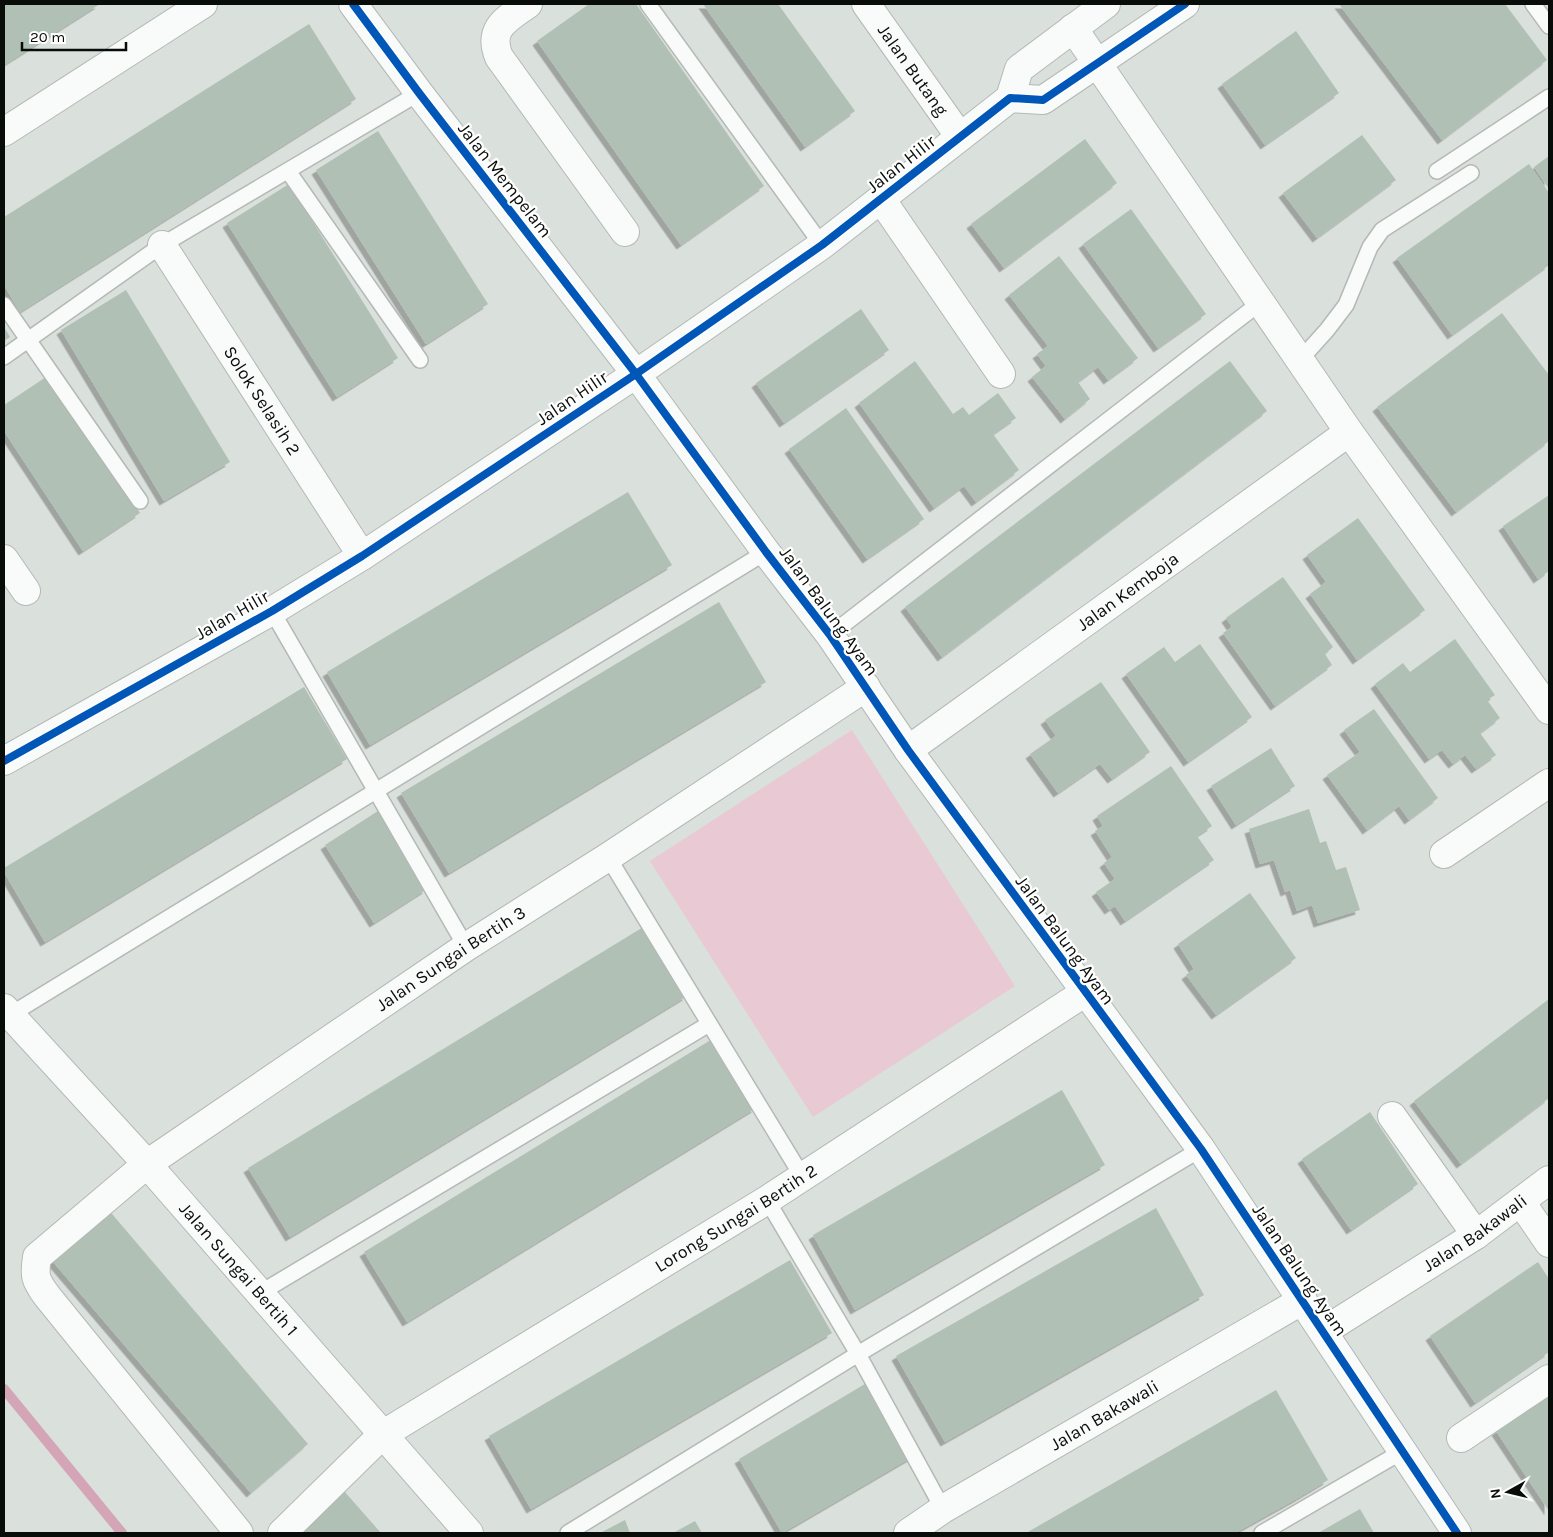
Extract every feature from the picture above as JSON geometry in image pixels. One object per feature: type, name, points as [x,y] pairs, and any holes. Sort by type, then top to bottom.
[{"type":"street","points":[[4,132],[203,4]]},
{"type":"street","name":"Jalan Mempelam","points":[[353,4],[419,94],[636,374]]},
{"type":"street","points":[[528,4],[497,31],[494,38],[499,57],[625,232]]},
{"type":"street","name":"Jalan Butang","points":[[866,4],[960,137]]},
{"type":"street","points":[[1106,4],[1019,69],[1010,98],[1043,100],[1184,4]]},
{"type":"street","points":[[1073,28],[1348,432],[1549,710]]},
{"type":"street","name":"Jalan Hilir","points":[[4,761],[272,611],[362,556],[636,374],[822,245],[1010,98]]},
{"type":"street","points":[[880,199],[1001,374]]},
{"type":"street","name":"Solok Selasih 2","points":[[162,245],[362,556]]},
{"type":"street","name":"Jalan Balung Ayam","points":[[636,374],[766,552],[830,635],[908,750],[1200,1149],[1457,1533]]},
{"type":"street","name":"Jalan Kemboja","points":[[908,750],[1348,432]]},
{"type":"street","points":[[4,559],[26,591]]},
{"type":"street","name":"Jalan Sungai Bertih 3","points":[[240,1533],[37,1282],[35,1272],[37,1257],[147,1164],[466,947],[608,857],[866,687]]},
{"type":"street","points":[[1444,854],[1549,783]]},
{"type":"street","name":"Lorong Sungai Bertih 2","points":[[282,1533],[382,1435],[767,1200],[1084,993]]},
{"type":"street","name":"Jalan Sungai Bertih 1","points":[[7,1011],[147,1164],[469,1533]]},
{"type":"street","points":[[1392,1116],[1476,1235]]},
{"type":"street","name":"Jalan Bakawali","points":[[1324,1332],[1476,1235],[1549,1180]]},
{"type":"street","points":[[1520,1202],[1549,1243]]},
{"type":"street","name":"Jalan Bakawali","points":[[908,1533],[943,1509],[1302,1300]]},
{"type":"street","points":[[1461,1438],[1549,1379]]},
{"type":"lane","points":[[648,4],[822,245]]},
{"type":"lane","points":[[1533,4],[1549,26]]},
{"type":"lane","points":[[4,357],[162,245],[419,94]]},
{"type":"lane","points":[[1437,171],[1549,97]]},
{"type":"lane","points":[[288,171],[420,360]]},
{"type":"lane","points":[[1300,360],[1346,305],[1370,247],[1382,230],[1471,173]]},
{"type":"lane","points":[[830,635],[1261,302]]},
{"type":"lane","points":[[4,305],[140,501]]},
{"type":"lane","points":[[7,1011],[376,791],[766,552]]},
{"type":"lane","points":[[272,611],[466,947]]},
{"type":"lane","points":[[608,857],[802,1176]]},
{"type":"lane","points":[[260,1294],[709,1024]]},
{"type":"lane","points":[[568,1533],[858,1354],[1200,1149]]},
{"type":"lane","points":[[767,1200],[858,1354],[943,1509]]},
{"type":"lane","points":[[1262,1533],[1403,1451]]},
{"type":"shaded area","points":[[852,730],[1015,986],[813,1117],[650,861]]},
{"type":"building","points":[[4,4],[100,4],[4,65]]},
{"type":"building","points":[[589,4],[636,4],[764,186],[681,245],[537,41]]},
{"type":"building","points":[[703,4],[778,4],[855,111],[805,147]]},
{"type":"building","points":[[1339,4],[1505,4],[1547,60],[1442,140]]},
{"type":"building","points":[[309,24],[356,99],[20,312],[4,285],[4,217]]},
{"type":"building","points":[[1296,31],[1339,93],[1265,145],[1222,84]]},
{"type":"building","points":[[378,131],[488,304],[426,344],[316,170]]},
{"type":"building","points":[[1362,135],[1396,180],[1317,238],[1283,193]]},
{"type":"building","points":[[1085,139],[1117,183],[1004,268],[971,224]]},
{"type":"building","points":[[1549,156],[1549,189],[1534,167]]},
{"type":"building","points":[[1529,164],[1549,193],[1549,265],[1452,335],[1397,258]]},
{"type":"building","points":[[289,184],[398,358],[337,397],[227,223]]},
{"type":"building","points":[[1131,209],[1206,314],[1158,348],[1083,244]]},
{"type":"building","points":[[1059,256],[1138,358],[1108,380],[1098,367],[1078,382],[1090,399],[1065,419],[1032,377],[1046,366],[1037,354],[1048,346],[1009,295]]},
{"type":"building","points":[[126,290],[230,462],[164,501],[61,330]]},
{"type":"building","points":[[861,309],[889,350],[784,423],[756,383]]},
{"type":"building","points":[[1502,313],[1549,375],[1549,441],[1456,512],[1377,407]]},
{"type":"building","points":[[4,327],[10,337],[4,341]]},
{"type":"building","points":[[915,361],[953,414],[963,407],[969,415],[998,393],[1016,418],[993,434],[1019,470],[976,502],[964,486],[934,508],[859,403]]},
{"type":"building","points":[[1230,361],[1267,411],[942,657],[905,607]]},
{"type":"building","points":[[49,375],[140,513],[83,551],[4,431],[4,405]]},
{"type":"building","points":[[846,408],[924,519],[867,559],[789,449]]},
{"type":"building","points":[[628,492],[672,565],[370,745],[327,672]]},
{"type":"building","points":[[1549,495],[1549,571],[1538,579],[1503,526]]},
{"type":"building","points":[[1358,518],[1425,610],[1357,660],[1310,594],[1326,582],[1307,555]]},
{"type":"building","points":[[1283,577],[1333,647],[1325,654],[1332,665],[1275,706],[1223,633],[1232,627],[1226,618]]},
{"type":"building","points":[[719,602],[766,682],[449,873],[401,793]]},
{"type":"building","points":[[1455,639],[1495,695],[1487,700],[1500,718],[1480,733],[1496,755],[1476,769],[1465,755],[1453,764],[1442,750],[1429,759],[1375,684],[1403,663],[1410,672]]},
{"type":"building","points":[[1200,644],[1252,717],[1188,762],[1126,674],[1164,647],[1175,662]]},
{"type":"building","points":[[1101,682],[1150,752],[1112,779],[1100,764],[1058,793],[1030,754],[1056,736],[1045,720]]},
{"type":"building","points":[[304,687],[347,759],[45,942],[4,872],[4,868]]},
{"type":"building","points":[[1374,709],[1438,798],[1409,820],[1399,806],[1367,830],[1327,775],[1360,752],[1344,730]]},
{"type":"building","points":[[1271,748],[1295,786],[1236,825],[1211,786]]},
{"type":"building","points":[[1171,766],[1212,826],[1197,836],[1214,860],[1125,921],[1115,906],[1109,910],[1096,892],[1115,879],[1104,863],[1112,857],[1095,831],[1103,826],[1097,816]]},
{"type":"building","points":[[1309,809],[1320,843],[1326,841],[1336,870],[1346,867],[1360,910],[1318,923],[1312,905],[1297,911],[1290,890],[1285,892],[1274,860],[1260,864],[1249,829]]},
{"type":"building","points":[[378,811],[427,889],[374,923],[325,845]]},
{"type":"building","points":[[1250,893],[1296,958],[1216,1015],[1186,975],[1194,969],[1178,944]]},
{"type":"building","points":[[645,926],[687,996],[290,1237],[248,1168]]},
{"type":"building","points":[[1549,999],[1549,1098],[1461,1164],[1414,1101]]},
{"type":"building","points":[[714,1038],[756,1108],[407,1322],[364,1252]]},
{"type":"building","points":[[1062,1090],[1105,1165],[855,1310],[813,1235]]},
{"type":"building","points":[[1370,1112],[1418,1184],[1351,1230],[1302,1159]]},
{"type":"building","points":[[107,1208],[308,1444],[251,1493],[49,1257]]},
{"type":"building","points":[[1156,1208],[1204,1295],[945,1442],[896,1356]]},
{"type":"building","points":[[790,1260],[832,1333],[531,1509],[489,1436]]},
{"type":"building","points":[[1538,1262],[1549,1279],[1549,1352],[1475,1403],[1430,1336]]},
{"type":"building","points":[[875,1378],[919,1453],[782,1533],[739,1459]]},
{"type":"building","points":[[1276,1390],[1328,1480],[1298,1498],[1235,1533],[1026,1533]]},
{"type":"building","points":[[1549,1396],[1549,1511],[1496,1431]]},
{"type":"building","points":[[344,1491],[381,1533],[297,1533]]},
{"type":"building","points":[[1360,1509],[1374,1533],[1318,1533]]},
{"type":"building","points":[[625,1520],[630,1533],[600,1533]]},
{"type":"building","points":[[695,1521],[702,1533],[673,1533]]},
{"type":"waterway","points":[[4,1389],[122,1533]]},
{"type":"cycle path","points":[[353,4],[419,93],[636,374],[766,552],[830,635],[908,750],[1201,1149],[1457,1533]]},
{"type":"cycle path","points":[[4,761],[272,611],[362,556],[636,374],[822,245],[1010,98],[1043,100],[1185,4]]}]
